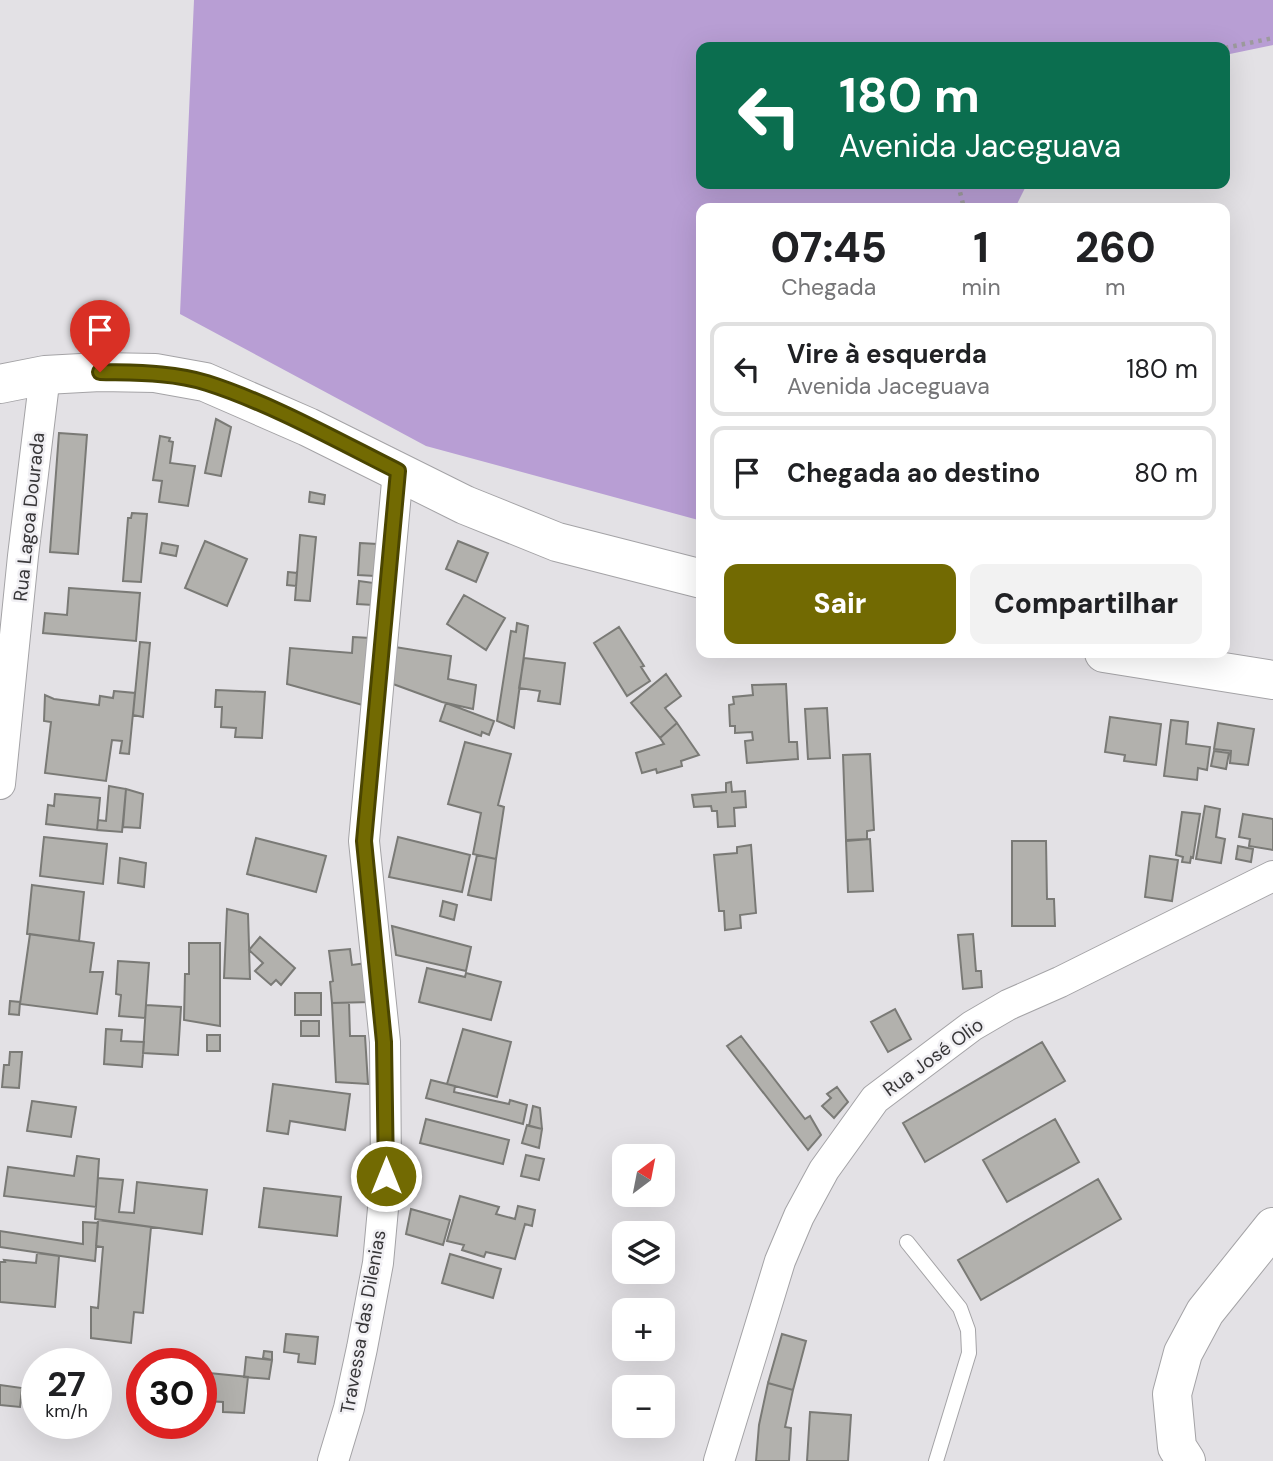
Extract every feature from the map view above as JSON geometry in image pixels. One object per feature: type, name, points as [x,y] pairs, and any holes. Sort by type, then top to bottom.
[{"type":"main road","points":[[0,384],[46,375],[100,372],[155,373],[205,382],[296,421],[465,505],[557,542],[696,577]]},
{"type":"main road","points":[[1135,658],[1273,680]]},
{"type":"main road","points":[[1186,1461],[1177,1447],[1172,1394],[1184,1353],[1205,1312],[1273,1227]]},
{"type":"street","name":"Rua Lagoa Dourada","points":[[0,784],[23,556],[46,375]]},
{"type":"street","name":"Travessa das Dilenias","points":[[333,1461],[349,1408],[378,1263],[386,1176],[384,1042],[364,841],[398,471]]},
{"type":"street","name":"Rua José Olio","points":[[719,1461],[780,1261],[799,1216],[824,1170],[875,1099],[972,1026],[1008,1005],[1273,876]]},
{"type":"lane","points":[[907,1242],[960,1308],[968,1330],[969,1353],[936,1461]]},
{"type":"path","points":[[1230,47],[1273,38]]},
{"type":"shaded area","points":[[194,0],[1273,0],[1273,45],[1230,54],[1230,42],[696,42],[696,189],[1024,189],[1018,203],[696,203],[696,519],[426,446],[180,314]]},
{"type":"building","points":[[216,419],[231,427],[221,476],[205,473]]},
{"type":"building","points":[[59,433],[87,435],[78,554],[50,552]]},
{"type":"building","points":[[160,436],[170,438],[169,441],[173,442],[170,463],[195,466],[188,506],[159,502],[162,481],[153,480]]},
{"type":"building","points":[[310,492],[325,495],[324,504],[309,502]]},
{"type":"building","points":[[132,513],[147,514],[141,582],[123,581],[128,518],[131,518]]},
{"type":"building","points":[[300,535],[316,537],[310,601],[295,600]]},
{"type":"building","points":[[205,541],[247,559],[227,606],[185,588]]},
{"type":"building","points":[[458,541],[488,553],[476,582],[446,569]]},
{"type":"building","points":[[162,543],[178,546],[176,556],[160,553]]},
{"type":"building","points":[[360,543],[377,544],[375,576],[358,575]]},
{"type":"building","points":[[288,572],[297,573],[296,586],[287,585]]},
{"type":"building","points":[[359,581],[374,583],[373,605],[357,604]]},
{"type":"building","points":[[69,588],[140,593],[136,641],[43,633],[45,613],[67,615]]},
{"type":"building","points":[[464,595],[505,618],[486,650],[447,624]]},
{"type":"building","points":[[517,623],[528,626],[514,728],[497,721],[511,631],[516,632]]},
{"type":"building","points":[[619,627],[644,666],[641,667],[650,681],[627,696],[594,643]]},
{"type":"building","points":[[353,637],[370,638],[366,706],[287,684],[290,648],[352,653]]},
{"type":"building","points":[[140,642],[150,643],[143,717],[133,715]]},
{"type":"building","points":[[395,647],[451,656],[448,679],[476,685],[473,709],[442,702],[393,684]]},
{"type":"building","points":[[524,658],[565,663],[560,704],[538,701],[540,691],[519,688]]},
{"type":"building","points":[[666,674],[681,696],[665,708],[677,723],[660,738],[631,703]]},
{"type":"building","points":[[786,684],[789,742],[797,742],[798,759],[747,763],[745,741],[753,740],[752,732],[735,733],[735,726],[730,726],[729,705],[734,704],[733,697],[753,695],[752,685]]},
{"type":"building","points":[[216,690],[265,692],[262,738],[235,737],[236,728],[221,727],[222,707],[215,707]]},
{"type":"building","points":[[114,691],[135,693],[129,754],[120,753],[122,741],[112,740],[106,781],[45,773],[51,722],[44,721],[45,695],[54,699],[99,705],[100,696],[113,698]]},
{"type":"building","points":[[446,703],[494,721],[489,735],[482,732],[481,736],[440,721]]},
{"type":"building","points":[[827,708],[830,758],[808,759],[805,709]]},
{"type":"building","points":[[1110,717],[1161,724],[1156,765],[1124,761],[1125,755],[1105,752]]},
{"type":"building","points":[[1171,720],[1188,722],[1186,744],[1210,747],[1207,770],[1198,768],[1197,780],[1164,776]]},
{"type":"building","points":[[677,723],[699,755],[681,761],[682,766],[657,773],[656,769],[642,773],[636,753],[664,744],[660,738]]},
{"type":"building","points":[[1218,723],[1254,729],[1248,765],[1230,763],[1231,751],[1214,749]]},
{"type":"building","points":[[465,742],[511,754],[498,805],[504,807],[496,859],[473,854],[481,813],[448,804]]},
{"type":"building","points":[[1214,751],[1229,753],[1226,769],[1211,766]]},
{"type":"building","points":[[870,754],[874,830],[867,831],[867,839],[846,840],[843,755]]},
{"type":"building","points":[[731,782],[732,792],[745,791],[746,807],[734,808],[735,826],[718,827],[717,811],[712,811],[711,806],[694,807],[692,795],[726,792],[726,783]]},
{"type":"building","points":[[109,786],[126,789],[122,832],[97,830],[98,820],[106,821]]},
{"type":"building","points":[[126,789],[143,794],[140,828],[123,827]]},
{"type":"building","points":[[55,794],[100,798],[97,830],[46,824],[48,805],[54,806]]},
{"type":"building","points":[[1205,806],[1220,809],[1216,837],[1225,839],[1221,863],[1196,859]]},
{"type":"building","points":[[1182,812],[1200,814],[1190,863],[1182,862],[1183,857],[1176,855]]},
{"type":"building","points":[[1243,814],[1273,819],[1273,850],[1249,846],[1250,839],[1239,837]]},
{"type":"building","points":[[44,837],[107,844],[103,884],[40,876]]},
{"type":"building","points":[[398,837],[470,855],[462,892],[389,877]]},
{"type":"building","points":[[256,838],[326,856],[316,892],[247,874]]},
{"type":"building","points":[[870,839],[873,891],[848,892],[846,841]]},
{"type":"building","points":[[1012,841],[1046,841],[1047,899],[1054,899],[1055,926],[1012,926]]},
{"type":"building","points":[[751,845],[756,913],[740,915],[741,928],[725,930],[724,911],[719,911],[714,855],[737,853],[737,847]]},
{"type":"building","points":[[1238,846],[1253,849],[1251,862],[1236,859]]},
{"type":"building","points":[[477,855],[496,859],[491,900],[468,895]]},
{"type":"building","points":[[1150,856],[1178,860],[1172,901],[1145,897]]},
{"type":"building","points":[[120,858],[146,863],[144,887],[118,883]]},
{"type":"building","points":[[32,885],[84,892],[79,941],[27,934]]},
{"type":"building","points":[[443,901],[457,905],[454,920],[440,916]]},
{"type":"building","points":[[227,909],[248,914],[250,979],[224,978]]},
{"type":"building","points":[[392,926],[471,947],[466,971],[396,955]]},
{"type":"building","points":[[30,934],[94,943],[90,972],[103,972],[97,1014],[20,1004]]},
{"type":"building","points":[[973,934],[976,971],[981,971],[982,987],[963,989],[958,935]]},
{"type":"building","points":[[260,937],[295,968],[281,985],[276,980],[271,985],[255,971],[263,963],[249,950]]},
{"type":"building","points":[[189,943],[220,943],[220,1026],[184,1020]]},
{"type":"building","points":[[350,949],[352,965],[367,963],[371,1002],[332,1003],[330,982],[333,981],[329,951]]},
{"type":"building","points":[[118,961],[149,963],[145,1018],[119,1016],[121,995],[116,994]]},
{"type":"building","points":[[427,968],[465,977],[466,973],[501,982],[491,1020],[419,1002]]},
{"type":"building","points":[[295,993],[321,993],[321,1015],[295,1015]]},
{"type":"building","points":[[10,1001],[20,1002],[19,1015],[9,1014]]},
{"type":"building","points":[[332,1003],[349,1003],[350,1036],[365,1036],[368,1084],[336,1082]]},
{"type":"building","points":[[146,1005],[181,1007],[178,1055],[143,1053]]},
{"type":"building","points":[[895,1009],[911,1039],[888,1052],[871,1022]]},
{"type":"building","points":[[301,1021],[319,1021],[319,1036],[301,1036]]},
{"type":"building","points":[[106,1029],[122,1030],[121,1041],[144,1042],[142,1067],[104,1064]]},
{"type":"building","points":[[463,1029],[511,1042],[497,1097],[447,1084]]},
{"type":"building","points":[[207,1035],[220,1035],[220,1051],[207,1051]]},
{"type":"building","points":[[741,1036],[805,1119],[810,1116],[821,1135],[808,1150],[727,1046]]},
{"type":"building","points":[[1042,1042],[1065,1081],[925,1162],[903,1123]]},
{"type":"building","points":[[10,1052],[22,1052],[19,1088],[2,1087],[4,1065],[9,1065]]},
{"type":"building","points":[[431,1080],[455,1086],[454,1092],[509,1104],[510,1100],[527,1105],[523,1124],[426,1098]]},
{"type":"building","points":[[273,1084],[350,1094],[345,1130],[290,1121],[288,1134],[267,1131]]},
{"type":"building","points":[[837,1087],[848,1102],[834,1118],[822,1106],[831,1098],[827,1094]]},
{"type":"building","points":[[32,1101],[76,1107],[71,1137],[27,1131]]},
{"type":"building","points":[[533,1106],[540,1108],[542,1129],[529,1126]]},
{"type":"building","points":[[426,1119],[509,1140],[503,1164],[420,1143]]},
{"type":"building","points":[[1055,1119],[1079,1162],[1007,1202],[983,1160]]},
{"type":"building","points":[[527,1125],[542,1129],[539,1148],[522,1143]]},
{"type":"building","points":[[526,1155],[544,1159],[539,1180],[521,1176]]},
{"type":"building","points":[[77,1156],[99,1159],[96,1207],[4,1196],[8,1167],[74,1176]]},
{"type":"building","points":[[98,1178],[123,1180],[119,1212],[134,1213],[137,1182],[207,1190],[202,1234],[95,1219]]},
{"type":"building","points":[[1098,1179],[1121,1219],[981,1300],[958,1260]]},
{"type":"building","points":[[264,1188],[341,1197],[337,1236],[259,1227]]},
{"type":"building","points":[[460,1196],[499,1207],[496,1214],[515,1219],[518,1206],[535,1210],[532,1226],[525,1224],[515,1259],[486,1252],[484,1257],[462,1250],[464,1245],[447,1241]]},
{"type":"building","points":[[411,1209],[450,1220],[443,1245],[406,1234]]},
{"type":"building","points":[[98,1220],[151,1227],[143,1313],[134,1312],[131,1343],[91,1338],[91,1307],[98,1308],[103,1247],[96,1246]]},
{"type":"building","points":[[83,1222],[98,1223],[95,1261],[0,1247],[0,1231],[83,1244]]},
{"type":"building","points":[[37,1253],[59,1256],[55,1307],[0,1302],[0,1262],[5,1262],[4,1260],[36,1263]]},
{"type":"building","points":[[450,1254],[501,1269],[493,1298],[442,1283]]},
{"type":"building","points":[[286,1334],[318,1337],[315,1364],[298,1362],[299,1354],[284,1352]]},
{"type":"building","points":[[782,1334],[806,1341],[793,1390],[768,1383]]},
{"type":"building","points":[[264,1351],[272,1352],[272,1360],[263,1358]]},
{"type":"building","points":[[246,1357],[272,1360],[269,1379],[244,1377]]},
{"type":"building","points":[[217,1374],[248,1377],[244,1413],[223,1412],[223,1402],[217,1402]]},
{"type":"building","points":[[768,1383],[793,1390],[785,1427],[791,1428],[789,1461],[756,1461],[759,1425]]},
{"type":"building","points":[[0,1385],[21,1388],[20,1407],[0,1405]]},
{"type":"building","points":[[810,1412],[851,1415],[848,1461],[807,1461]]},
{"type":"route","points":[[100,372],[155,373],[205,382],[246,398],[398,471],[364,841],[384,1042],[386,1176]]}]
